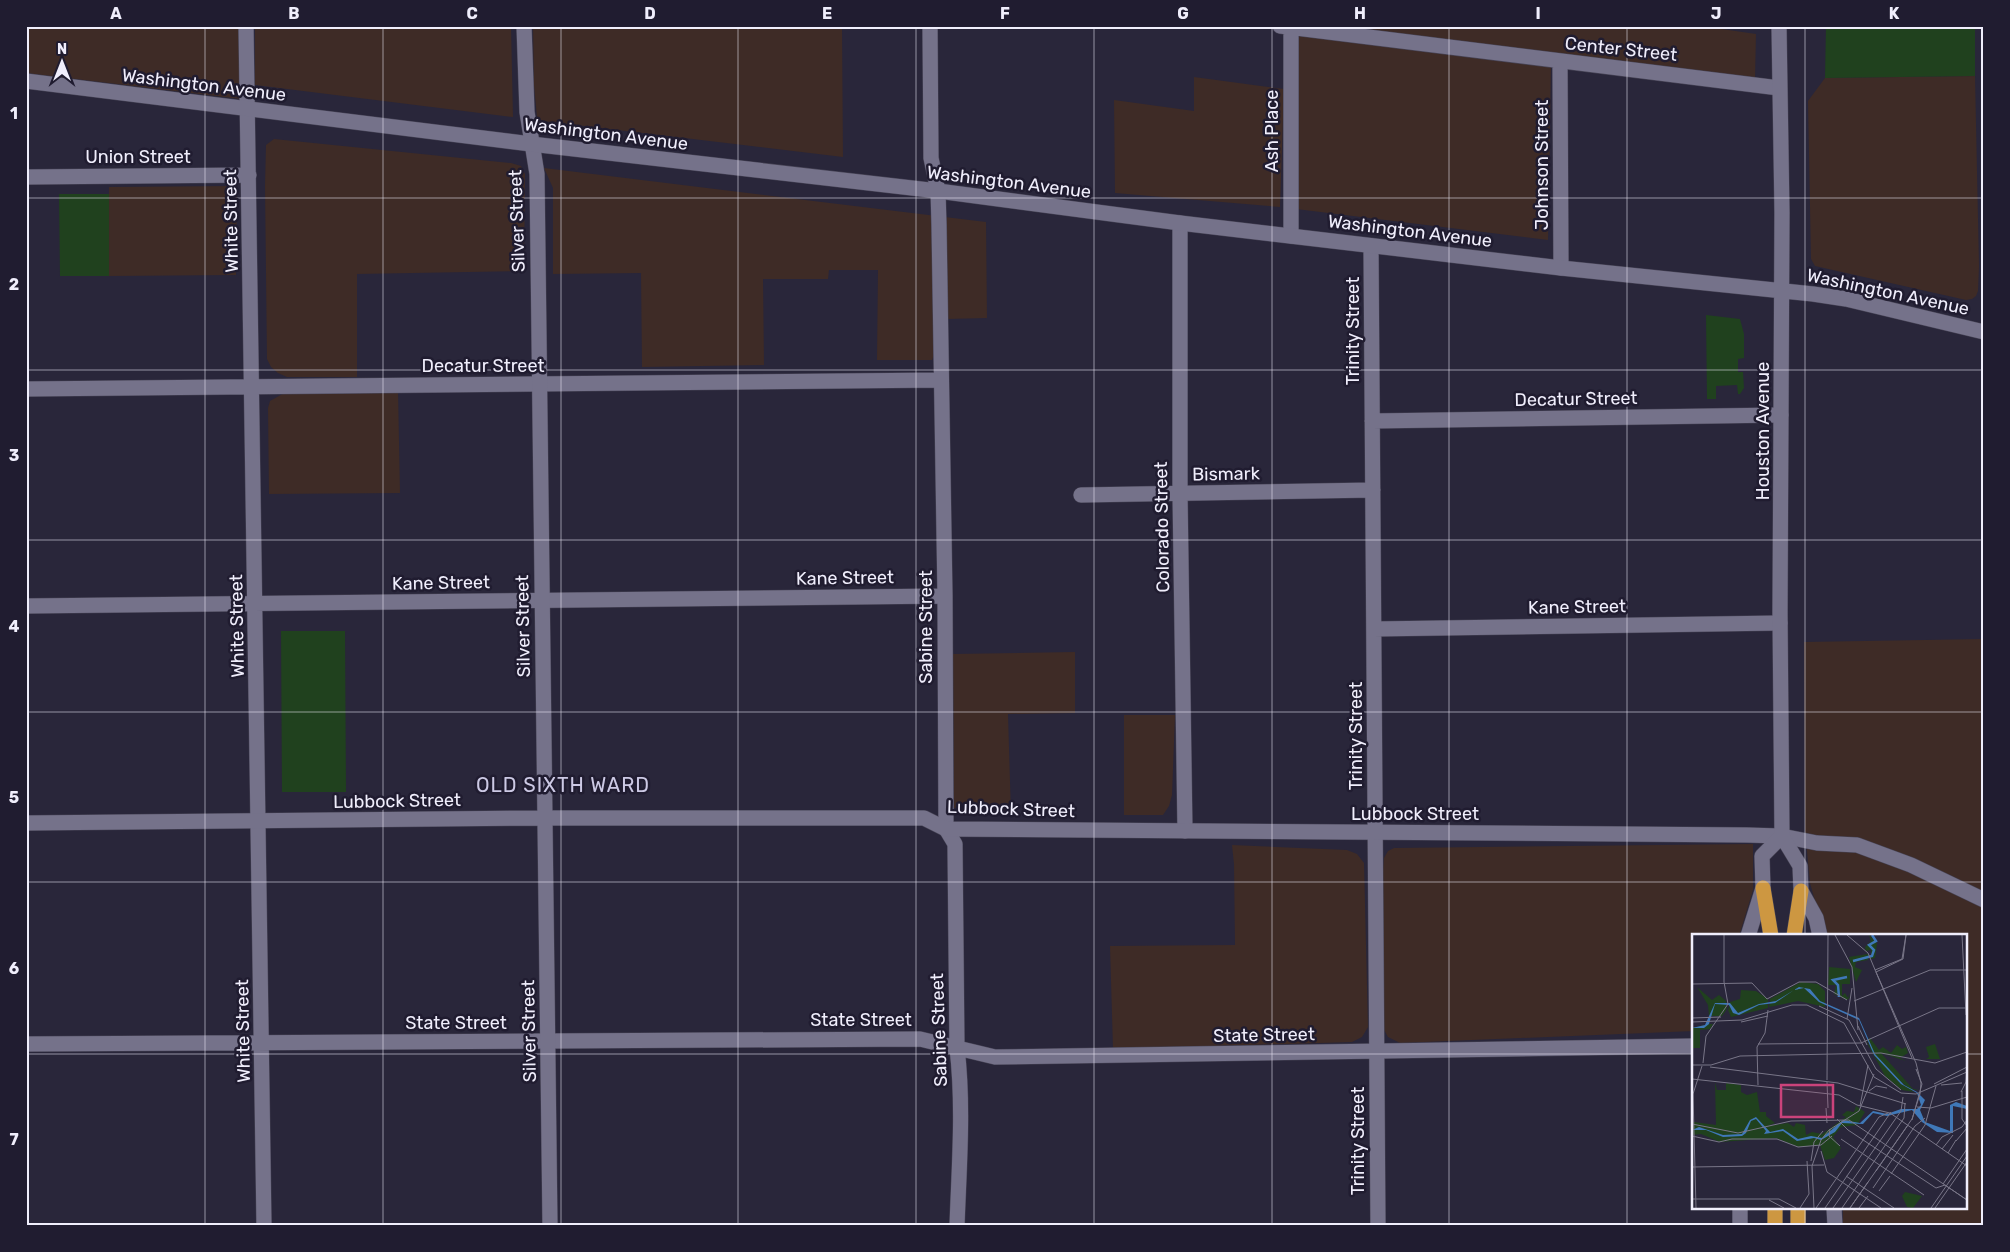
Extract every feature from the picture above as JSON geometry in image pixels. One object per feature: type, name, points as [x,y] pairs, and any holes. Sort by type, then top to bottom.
[{"type":"highway","points":[[1764,888],[1772,934]]},
{"type":"highway","points":[[1794,934],[1801,891]]},
{"type":"highway","points":[[1775,1210],[1775,1226]]},
{"type":"highway","points":[[1798,1210],[1798,1226]]},
{"type":"street","name":"White Street","points":[[246,26],[264,1226]]},
{"type":"street","name":"Silver Street","points":[[524,26],[526,112],[537,174],[550,1226]]},
{"type":"street","name":"Sabine Street","points":[[930,26],[931,158],[938,191],[945,596],[946,829],[955,844],[957,1048],[960,1077],[961,1137],[957,1226]]},
{"type":"street","name":"Houston Avenue","points":[[1779,26],[1782,213],[1780,623],[1782,836]]},
{"type":"street","name":"Center Street","points":[[1287,27],[1779,88]]},
{"type":"street","name":"Ash Place","points":[[1287,27],[1291,236]]},
{"type":"street","name":"Johnson Street","points":[[1560,62],[1561,268]]},
{"type":"street","name":"Washington Avenue","points":[[26,81],[531,144],[938,191],[1371,246],[1561,268],[1782,290],[1846,299],[1984,332]]},
{"type":"street","name":"Union Street","points":[[26,177],[249,175]]},
{"type":"street","name":"Colorado Street","points":[[1180,223],[1180,493],[1185,831]]},
{"type":"street","name":"Trinity Street","points":[[1371,246],[1378,1226]]},
{"type":"street","name":"Decatur Street","points":[[26,389],[941,380]]},
{"type":"street","name":"Decatur Street","points":[[1372,421],[1781,415]]},
{"type":"street","name":"Bismark","points":[[1080,495],[1373,490]]},
{"type":"street","name":"Kane Street","points":[[26,606],[945,596]]},
{"type":"street","name":"Kane Street","points":[[1374,629],[1780,623]]},
{"type":"street","name":"Lubbock Street","points":[[26,823],[545,818],[924,818],[946,829],[1782,836],[1817,843],[1857,845],[1911,865],[1984,900]]},
{"type":"street","points":[[1749,934],[1764,888],[1762,856],[1782,836],[1800,866],[1801,891],[1816,918],[1820,934]]},
{"type":"street","name":"State Street","points":[[26,1044],[920,1039],[995,1057],[1692,1046]]},
{"type":"street","points":[[1740,1210],[1740,1226]]},
{"type":"street","points":[[1834,1210],[1835,1226]]},
{"type":"shaded area","points":[[26,26],[239,26],[241,99],[26,73]]},
{"type":"shaded area","points":[[255,26],[511,26],[513,117],[255,85]]},
{"type":"shaded area","points":[[533,26],[842,26],[843,157],[542,121],[537,117],[534,85]]},
{"type":"shaded area","points":[[1355,26],[1701,26],[1756,34],[1755,79],[1355,30]]},
{"type":"shaded area","points":[[1297,34],[1551,65],[1548,240],[1296,209]]},
{"type":"shaded area","points":[[1975,76],[1979,266],[1976,296],[1966,300],[1815,266],[1811,259],[1808,101],[1825,78]]},
{"type":"shaded area","points":[[1194,77],[1284,89],[1280,207],[1115,193],[1114,100],[1194,111]]},
{"type":"shaded area","points":[[274,139],[511,163],[521,166],[525,174],[524,271],[357,274],[357,377],[287,377],[278,373],[271,367],[267,359],[266,145]]},
{"type":"shaded area","points":[[544,168],[986,222],[987,318],[947,319],[932,360],[877,360],[878,270],[829,270],[828,279],[763,279],[764,365],[642,367],[641,273],[553,274],[553,188]]},
{"type":"shaded area","points":[[237,186],[236,275],[109,276],[109,187]]},
{"type":"shaded area","points":[[398,390],[400,493],[269,494],[268,408],[270,401],[286,392]]},
{"type":"shaded area","points":[[1984,639],[1984,1226],[1843,1226],[1843,1210],[1968,1210],[1968,934],[1824,934],[1810,883],[1805,830],[1804,642]]},
{"type":"shaded area","points":[[1075,652],[1075,713],[1008,714],[1011,815],[954,808],[953,654]]},
{"type":"shaded area","points":[[1124,715],[1175,715],[1172,795],[1169,806],[1163,815],[1124,815]]},
{"type":"shaded area","points":[[1753,844],[1753,890],[1740,934],[1692,934],[1692,1031],[1400,1043],[1388,1037],[1383,1028],[1383,869],[1384,858],[1388,851],[1394,848]]},
{"type":"shaded area","points":[[1232,845],[1347,850],[1357,854],[1364,863],[1368,1027],[1362,1037],[1352,1042],[1113,1049],[1110,946],[1235,945]]},
{"type":"green space","points":[[1826,26],[1975,26],[1975,76],[1825,78]]},
{"type":"green space","points":[[59,194],[109,194],[109,276],[60,276]]},
{"type":"green space","points":[[1706,315],[1740,319],[1744,334],[1744,358],[1738,359],[1738,372],[1743,372],[1744,388],[1740,394],[1738,394],[1737,385],[1716,386],[1716,399],[1707,399]]},
{"type":"green space","points":[[281,631],[345,631],[346,792],[282,792]]},
{"type":"district","name":"OLD SIXTH WARD","points":[[563,785]]}]
